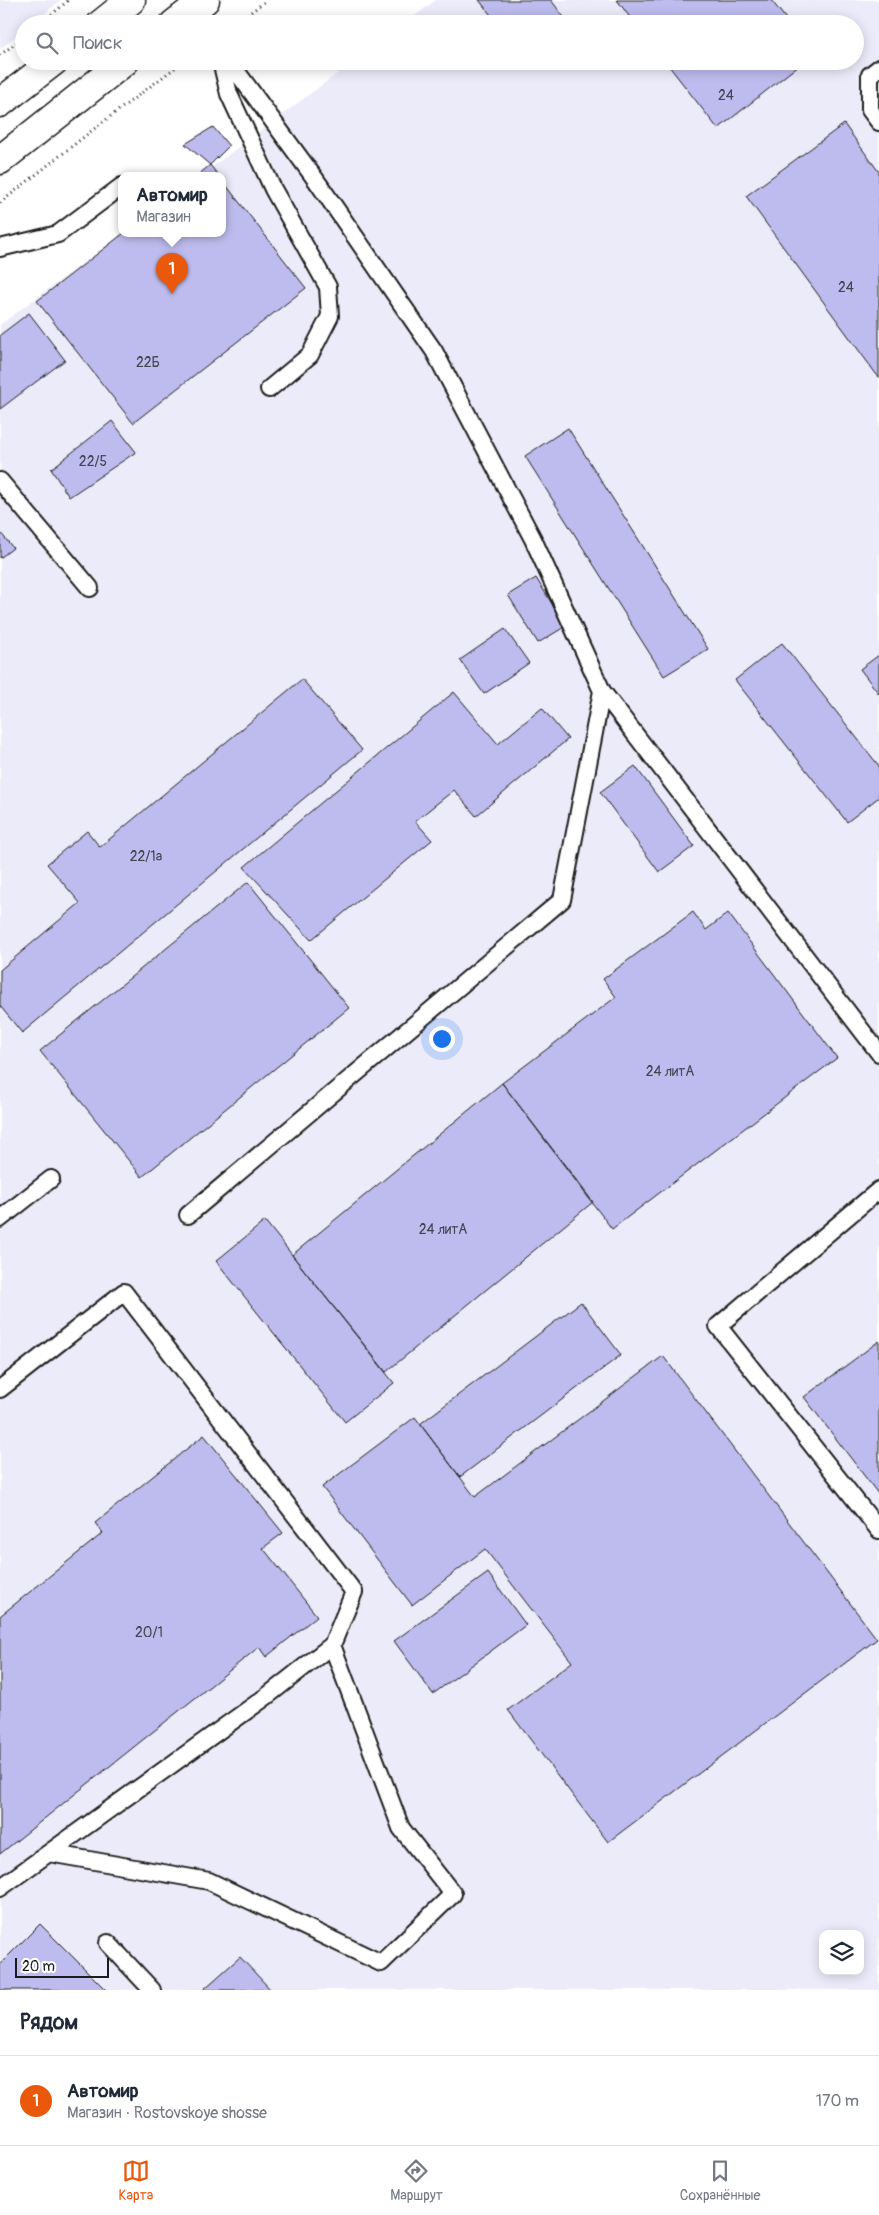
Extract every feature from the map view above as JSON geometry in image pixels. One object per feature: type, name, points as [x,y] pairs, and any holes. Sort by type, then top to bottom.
[{"type":"main road","points":[[113,15],[131,0]]},
{"type":"main road","points":[[0,103],[42,70]]},
{"type":"main road","points":[[0,160],[114,70]]},
{"type":"lane","points":[[879,68],[870,75],[870,110],[879,122]]},
{"type":"lane","points":[[222,70],[229,94],[272,189],[328,287],[330,316],[310,355],[269,389]]},
{"type":"lane","points":[[236,70],[316,180],[434,350],[533,539],[602,690],[879,1053]]},
{"type":"lane","points":[[0,248],[58,234],[118,189]]},
{"type":"lane","points":[[0,481],[90,588]]},
{"type":"lane","points":[[188,1215],[562,900],[602,690]]},
{"type":"lane","points":[[0,1219],[51,1179]]},
{"type":"lane","points":[[879,1190],[718,1326],[879,1530]]},
{"type":"lane","points":[[0,1389],[124,1292],[354,1592],[332,1645],[267,1696],[0,1888]]},
{"type":"lane","points":[[49,1852],[209,1881],[381,1962],[452,1894],[401,1828],[332,1645]]},
{"type":"lane","points":[[108,1943],[152,1990]]},
{"type":"path","points":[[51,15],[69,0]]},
{"type":"path","points":[[247,15],[267,0]]},
{"type":"path","points":[[0,55],[15,44]]},
{"type":"path","points":[[0,203],[172,70]]},
{"type":"shaded area","points":[[0,0],[61,0],[43,15],[15,15],[15,37],[0,49]]},
{"type":"shaded area","points":[[436,0],[879,0],[879,1990],[0,1990],[0,325],[118,237],[226,237],[226,172],[205,172],[342,70],[864,70],[864,15],[416,15]]},
{"type":"building","points":[[479,0],[551,0],[562,15],[491,15]]},
{"type":"building","points":[[617,0],[771,0],[783,15],[628,15]]},
{"type":"building","points":[[672,70],[793,70],[718,129]]},
{"type":"building","points":[[844,124],[879,172],[879,378],[746,196]]},
{"type":"building","points":[[213,127],[229,146],[210,165],[185,144]]},
{"type":"building","points":[[210,165],[216,172],[202,172]]},
{"type":"building","points":[[226,185],[306,288],[133,423],[37,301],[119,237],[226,237]]},
{"type":"building","points":[[29,313],[65,360],[0,409],[0,335]]},
{"type":"building","points":[[112,421],[136,452],[69,497],[51,469]]},
{"type":"building","points":[[568,428],[708,649],[664,676],[525,456]]},
{"type":"building","points":[[0,532],[13,548],[0,558]]},
{"type":"building","points":[[536,578],[566,626],[538,643],[508,595]]},
{"type":"building","points":[[505,629],[529,663],[484,694],[460,660]]},
{"type":"building","points":[[782,643],[879,766],[879,797],[847,822],[735,680]]},
{"type":"building","points":[[879,655],[879,694],[860,669]]},
{"type":"building","points":[[302,679],[362,750],[22,1033],[0,1006],[0,970],[80,903],[47,864],[87,831],[100,847]]},
{"type":"building","points":[[454,692],[498,744],[542,708],[568,739],[476,816],[454,790],[415,821],[432,840],[311,940],[244,867]]},
{"type":"building","points":[[635,766],[694,846],[659,872],[600,792]]},
{"type":"building","points":[[248,882],[349,1008],[142,1177],[40,1051]]},
{"type":"building","points":[[693,912],[706,930],[728,913],[837,1058],[612,1229],[502,1083],[616,997],[603,979]]},
{"type":"building","points":[[502,1083],[593,1202],[386,1372],[292,1255]]},
{"type":"building","points":[[265,1221],[394,1383],[345,1422],[216,1261]]},
{"type":"building","points":[[581,1302],[621,1355],[460,1477],[420,1424]]},
{"type":"building","points":[[879,1341],[879,1495],[804,1397]]},
{"type":"building","points":[[663,1356],[877,1639],[608,1842],[508,1710],[572,1662],[485,1549],[412,1605],[322,1487],[415,1417],[475,1497]]},
{"type":"building","points":[[204,1435],[283,1533],[263,1548],[317,1616],[266,1657],[259,1647],[0,1854],[0,1616],[103,1533],[95,1523]]},
{"type":"building","points":[[488,1573],[526,1625],[433,1694],[394,1641]]},
{"type":"building","points":[[40,1924],[106,1990],[0,1990],[0,1964]]},
{"type":"building","points":[[240,1957],[271,1990],[203,1990]]},
{"type":"place","name":"Автомир","points":[[172,294]]}]
